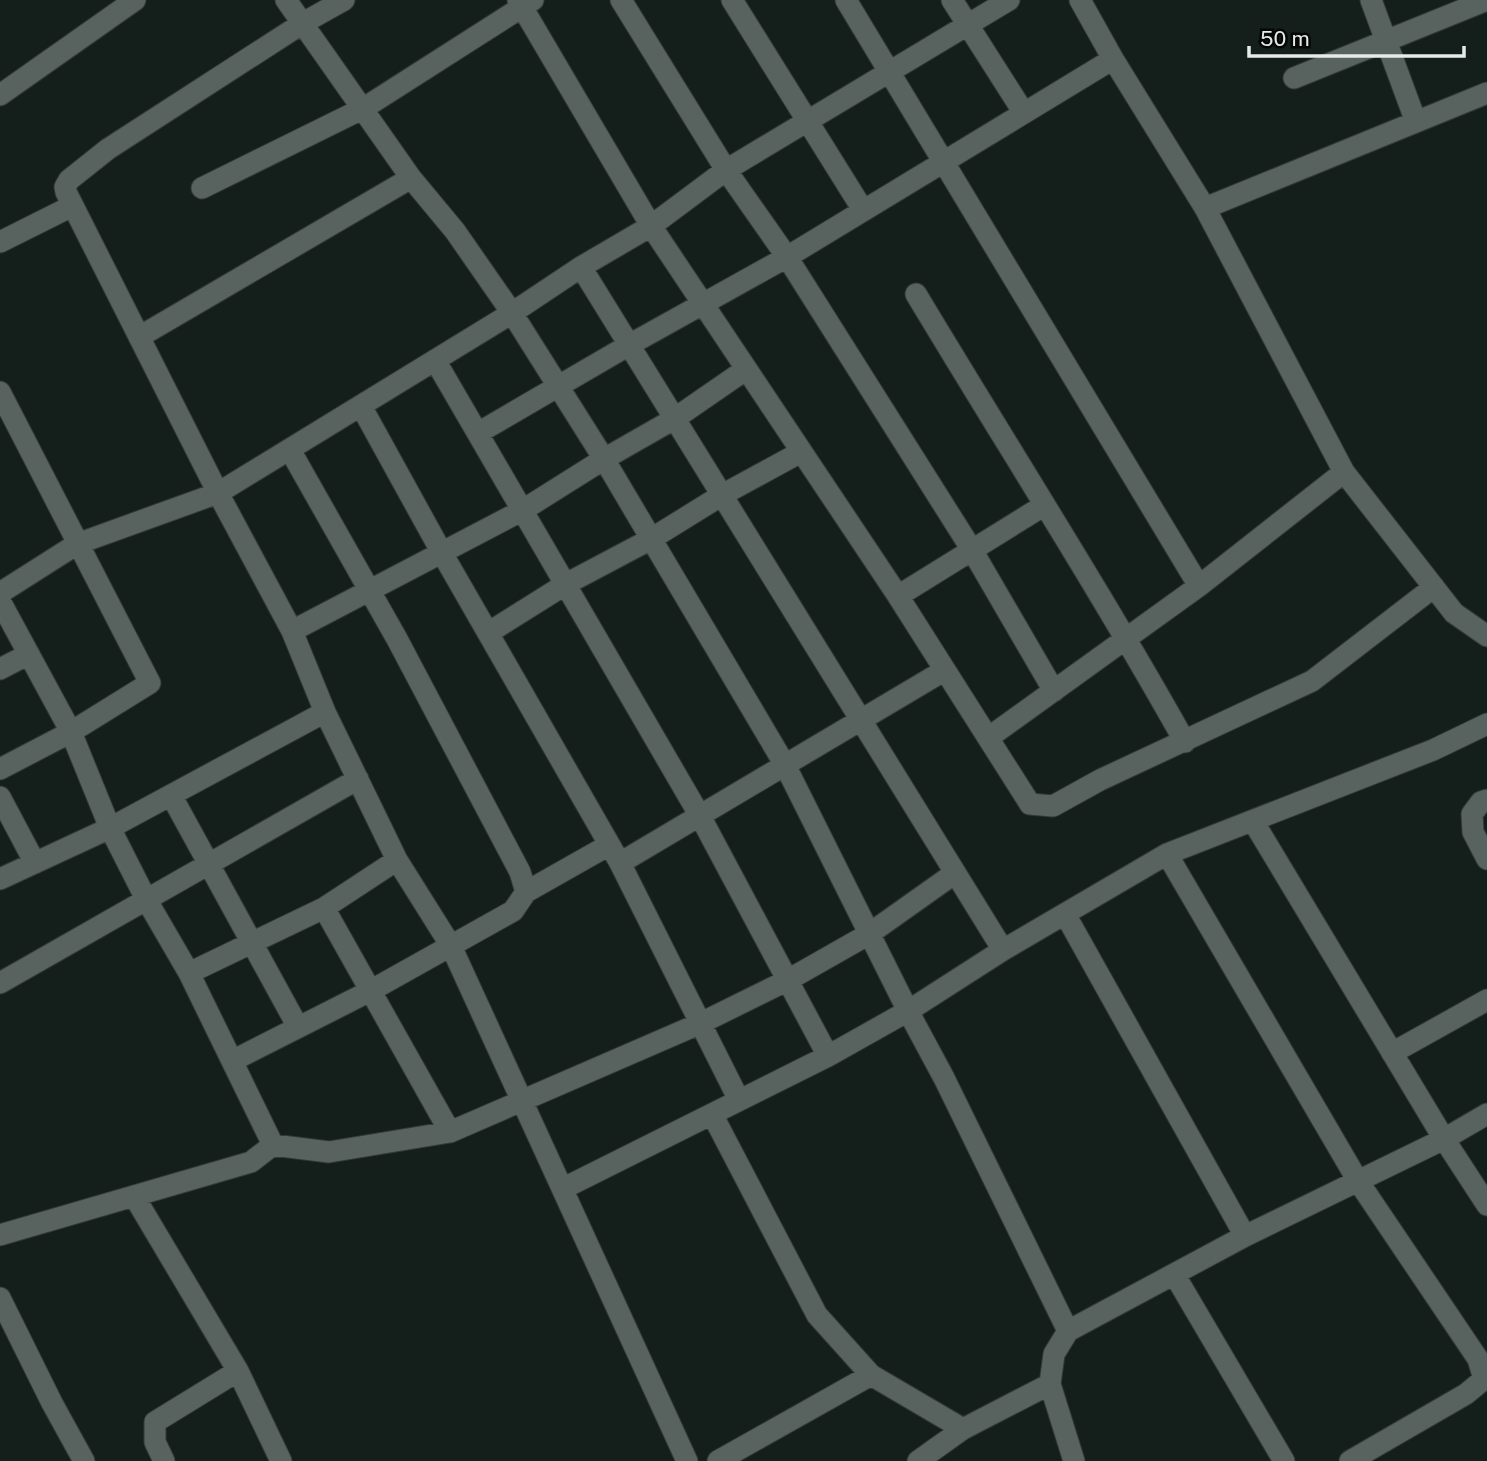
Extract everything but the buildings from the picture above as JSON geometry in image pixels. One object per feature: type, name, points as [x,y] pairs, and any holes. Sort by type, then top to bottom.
[{"type":"street","points":[[0,95],[135,0]]},
{"type":"street","points":[[286,0],[411,178],[455,231],[512,313],[604,459],[785,765],[944,1078],[1068,1331]]},
{"type":"street","points":[[344,0],[303,23],[83,167],[65,187],[72,206],[218,493],[292,631],[324,712],[397,860],[451,946],[687,1461]]},
{"type":"street","points":[[621,0],[726,170],[787,257],[972,550],[1054,691]]},
{"type":"street","points":[[732,0],[863,210]]},
{"type":"street","points":[[846,0],[1199,586]]},
{"type":"street","points":[[953,0],[1024,113]]},
{"type":"street","points":[[0,593],[77,544],[218,493],[651,226],[726,170],[1009,0]]},
{"type":"street","points":[[1080,0],[1113,59],[1205,208],[1343,472],[1454,612],[1487,634]]},
{"type":"street","points":[[1371,0],[1416,122]]},
{"type":"street","points":[[1294,78],[1487,1]]},
{"type":"street","points":[[202,188],[364,108],[524,2],[651,226],[898,596],[1030,804],[1053,806],[1100,780],[1312,681],[1434,587]]},
{"type":"street","points":[[478,433],[787,257],[1113,59]]},
{"type":"street","points":[[1205,208],[1487,93]]},
{"type":"street","points":[[139,337],[411,178]]},
{"type":"street","points":[[0,242],[72,206]]},
{"type":"street","points":[[581,267],[1003,950]]},
{"type":"street","points":[[916,295],[1043,506],[1127,638],[1185,742]]},
{"type":"street","points":[[435,360],[700,816],[828,1056]]},
{"type":"street","points":[[292,631],[523,510],[674,419],[746,370]]},
{"type":"street","points":[[0,392],[150,683],[72,732],[0,769]]},
{"type":"street","points":[[361,406],[615,854],[739,1100]]},
{"type":"street","points":[[290,450],[370,592],[520,872],[526,892]]},
{"type":"street","points":[[488,633],[566,584],[651,539],[722,495],[801,452]]},
{"type":"street","points":[[988,738],[1199,586],[1343,472]]},
{"type":"street","points":[[898,596],[1043,506]]},
{"type":"street","points":[[0,601],[72,732],[110,828],[146,899],[189,974],[273,1145]]},
{"type":"street","points":[[0,669],[29,654]]},
{"type":"street","points":[[233,1061],[370,991],[513,911],[526,892],[700,816],[945,670]]},
{"type":"street","points":[[0,879],[110,828],[324,712]]},
{"type":"street","points":[[564,1188],[828,1056],[908,1011],[1003,950],[1167,854],[1433,751],[1487,724]]},
{"type":"street","points":[[0,983],[358,779]]},
{"type":"street","points":[[171,795],[299,1027]]},
{"type":"street","points":[[0,796],[35,863]]},
{"type":"street","points":[[1487,800],[1481,802],[1472,814],[1473,832],[1487,859]]},
{"type":"street","points":[[1253,821],[1444,1139],[1487,1205]]},
{"type":"street","points":[[1167,854],[1358,1181],[1478,1359],[1484,1379],[1466,1394],[1350,1461]]},
{"type":"street","points":[[189,974],[324,908],[397,860]]},
{"type":"street","points":[[0,1234],[251,1162],[273,1145],[329,1152],[450,1132],[701,1023],[788,980],[869,934],[955,873]]},
{"type":"street","points":[[324,908],[450,1132]]},
{"type":"street","points":[[1065,914],[1245,1236]]},
{"type":"street","points":[[1392,1053],[1487,1000]]},
{"type":"street","points":[[712,1114],[817,1315],[871,1375],[963,1429]]},
{"type":"street","points":[[1074,1461],[1050,1384],[1054,1354],[1068,1331],[1245,1236],[1444,1139],[1487,1114]]},
{"type":"street","points":[[134,1196],[238,1371],[281,1461]]},
{"type":"street","points":[[1174,1274],[1284,1461]]},
{"type":"street","points":[[0,1298],[84,1461]]},
{"type":"street","points":[[164,1461],[155,1442],[155,1422],[238,1371]]},
{"type":"street","points":[[719,1461],[871,1375]]},
{"type":"street","points":[[918,1461],[963,1429],[1050,1384]]}]
